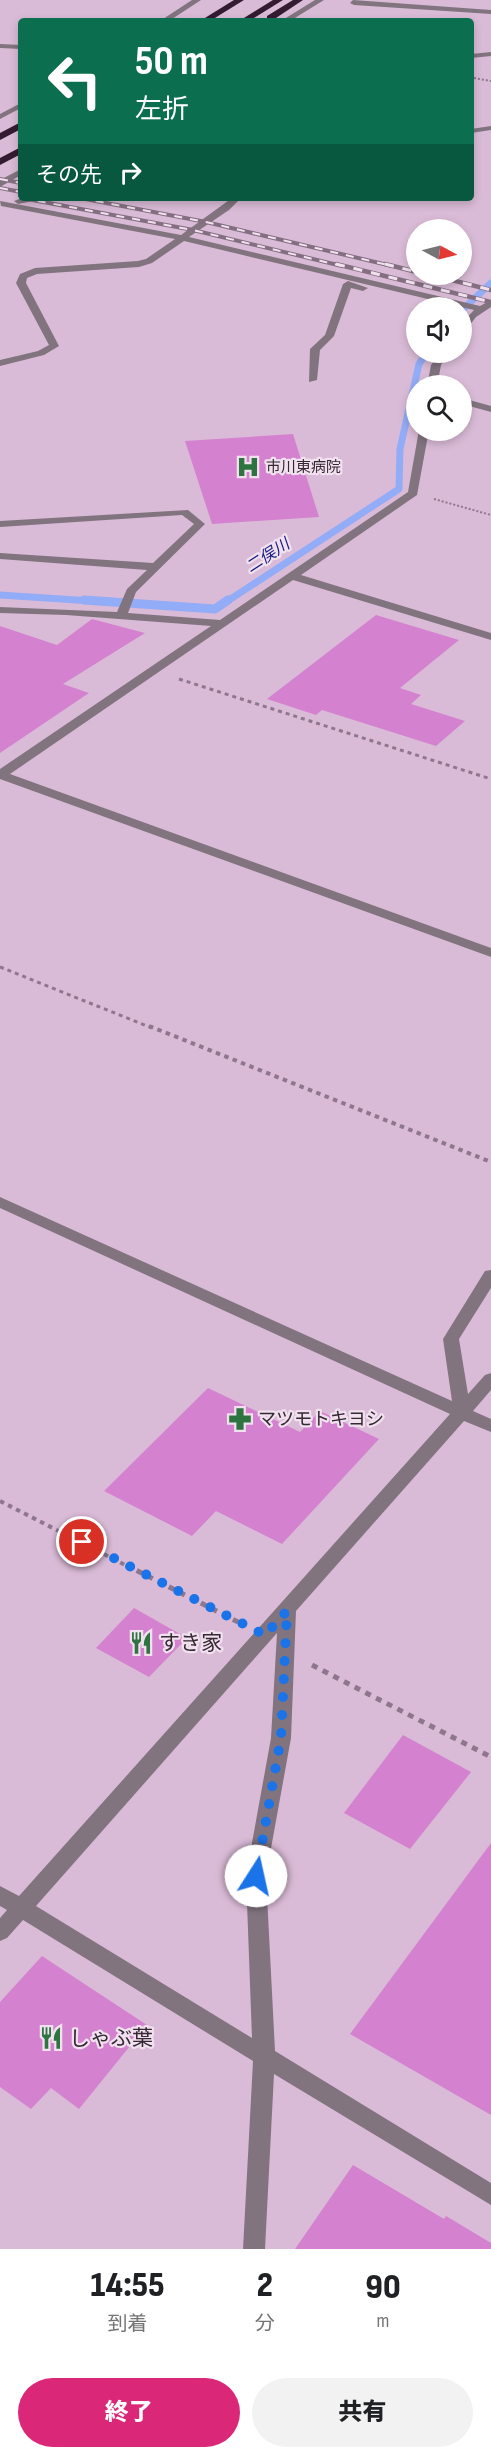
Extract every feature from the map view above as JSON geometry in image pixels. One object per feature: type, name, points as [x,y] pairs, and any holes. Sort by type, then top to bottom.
[{"type":"highway","points":[[198,18],[220,0]]},
{"type":"highway","points":[[209,18],[240,0]]},
{"type":"highway","points":[[248,18],[279,0]]},
{"type":"highway","points":[[269,18],[299,0]]},
{"type":"highway","points":[[0,137],[18,127]]},
{"type":"highway","points":[[0,162],[18,152]]},
{"type":"street","points":[[169,18],[197,0]]},
{"type":"street","points":[[290,18],[320,0]]},
{"type":"street","points":[[357,0],[354,3],[491,12]]},
{"type":"street","points":[[0,46],[18,47]]},
{"type":"street","points":[[474,56],[491,54]]},
{"type":"street","points":[[0,117],[18,107]]},
{"type":"street","points":[[474,131],[491,128]]},
{"type":"street","points":[[0,184],[18,173]]},
{"type":"street","points":[[0,203],[18,201]]},
{"type":"street","points":[[0,363],[41,353],[54,346],[21,283],[23,276],[35,271],[140,264],[149,261],[234,201]]},
{"type":"street","points":[[0,203],[181,238],[482,309]]},
{"type":"street","points":[[312,380],[315,349],[329,336],[348,285],[406,299]]},
{"type":"street","points":[[473,315],[491,303]]},
{"type":"street","points":[[472,404],[491,409]]},
{"type":"street","points":[[0,775],[413,493],[422,441]]},
{"type":"street","points":[[0,524],[184,512],[200,524],[131,591],[121,616]]},
{"type":"street","points":[[0,556],[156,567]]},
{"type":"street","points":[[293,576],[491,637]]},
{"type":"street","points":[[0,610],[221,623]]},
{"type":"street","points":[[0,775],[491,953]]},
{"type":"street","points":[[0,1202],[491,1426]]},
{"type":"street","points":[[462,1412],[451,1339],[491,1275]]},
{"type":"street","points":[[0,1932],[491,1379]]},
{"type":"street","points":[[254,2249],[264,2056],[256,1876],[281,1738],[287,1611]]},
{"type":"street","points":[[0,1895],[491,2195]]},
{"type":"path","points":[[474,78],[491,81]]},
{"type":"path","points":[[413,493],[491,515]]},
{"type":"path","points":[[152,671],[491,779]]},
{"type":"path","points":[[0,966],[491,1162]]},
{"type":"path","points":[[0,1501],[265,1635]]},
{"type":"path","points":[[285,1651],[491,1757]]},
{"type":"building","points":[[293,434],[319,517],[212,524],[185,441]]},
{"type":"building","points":[[376,615],[459,640],[400,688],[421,695],[411,704],[465,721],[436,746],[322,710],[316,715],[267,699]]},
{"type":"building","points":[[92,619],[145,633],[63,684],[89,693],[0,753],[0,626],[57,645]]},
{"type":"building","points":[[208,1388],[300,1432],[320,1411],[379,1439],[282,1544],[216,1511],[192,1536],[104,1491]]},
{"type":"building","name":"すき家","points":[[134,1608],[187,1638],[149,1677],[96,1648]]},
{"type":"building","points":[[403,1735],[471,1772],[410,1849],[344,1813]]},
{"type":"building","points":[[491,1843],[491,2115],[350,2034]]},
{"type":"building","points":[[42,1956],[147,2025],[79,2109],[51,2088],[31,2109],[0,2087],[0,2002]]},
{"type":"building","points":[[353,2165],[444,2219],[446,2216],[491,2243],[491,2249],[295,2249]]},
{"type":"waterway","name":"二俣川","points":[[472,301],[491,283]]},
{"type":"waterway","name":"二俣川","points":[[226,602],[399,489],[400,449],[420,363]]},
{"type":"waterway","name":"二俣川","points":[[0,595],[107,602]]},
{"type":"waterway","name":"二俣川","points":[[84,600],[215,609],[228,600]]},
{"type":"railway","points":[[0,179],[18,182]]},
{"type":"railway","points":[[0,188],[18,191]]},
{"type":"railway","points":[[38,201],[193,230],[342,266]]},
{"type":"railway","points":[[96,201],[206,222],[392,266]]},
{"type":"railway","points":[[336,264],[491,302]]},
{"type":"railway","points":[[385,264],[406,269]]},
{"type":"railway","points":[[471,285],[491,290]]},
{"type":"place","name":"市川東病院","points":[[248,467]]},
{"type":"place","name":"マツモトキヨシ","points":[[240,1419]]},
{"type":"place","name":"すき家","points":[[141,1643]]},
{"type":"place","name":"しゃぶ葉","points":[[51,2038]]},
{"type":"route","points":[[82,1542],[265,1635],[287,1611],[281,1738],[256,1876]]}]
